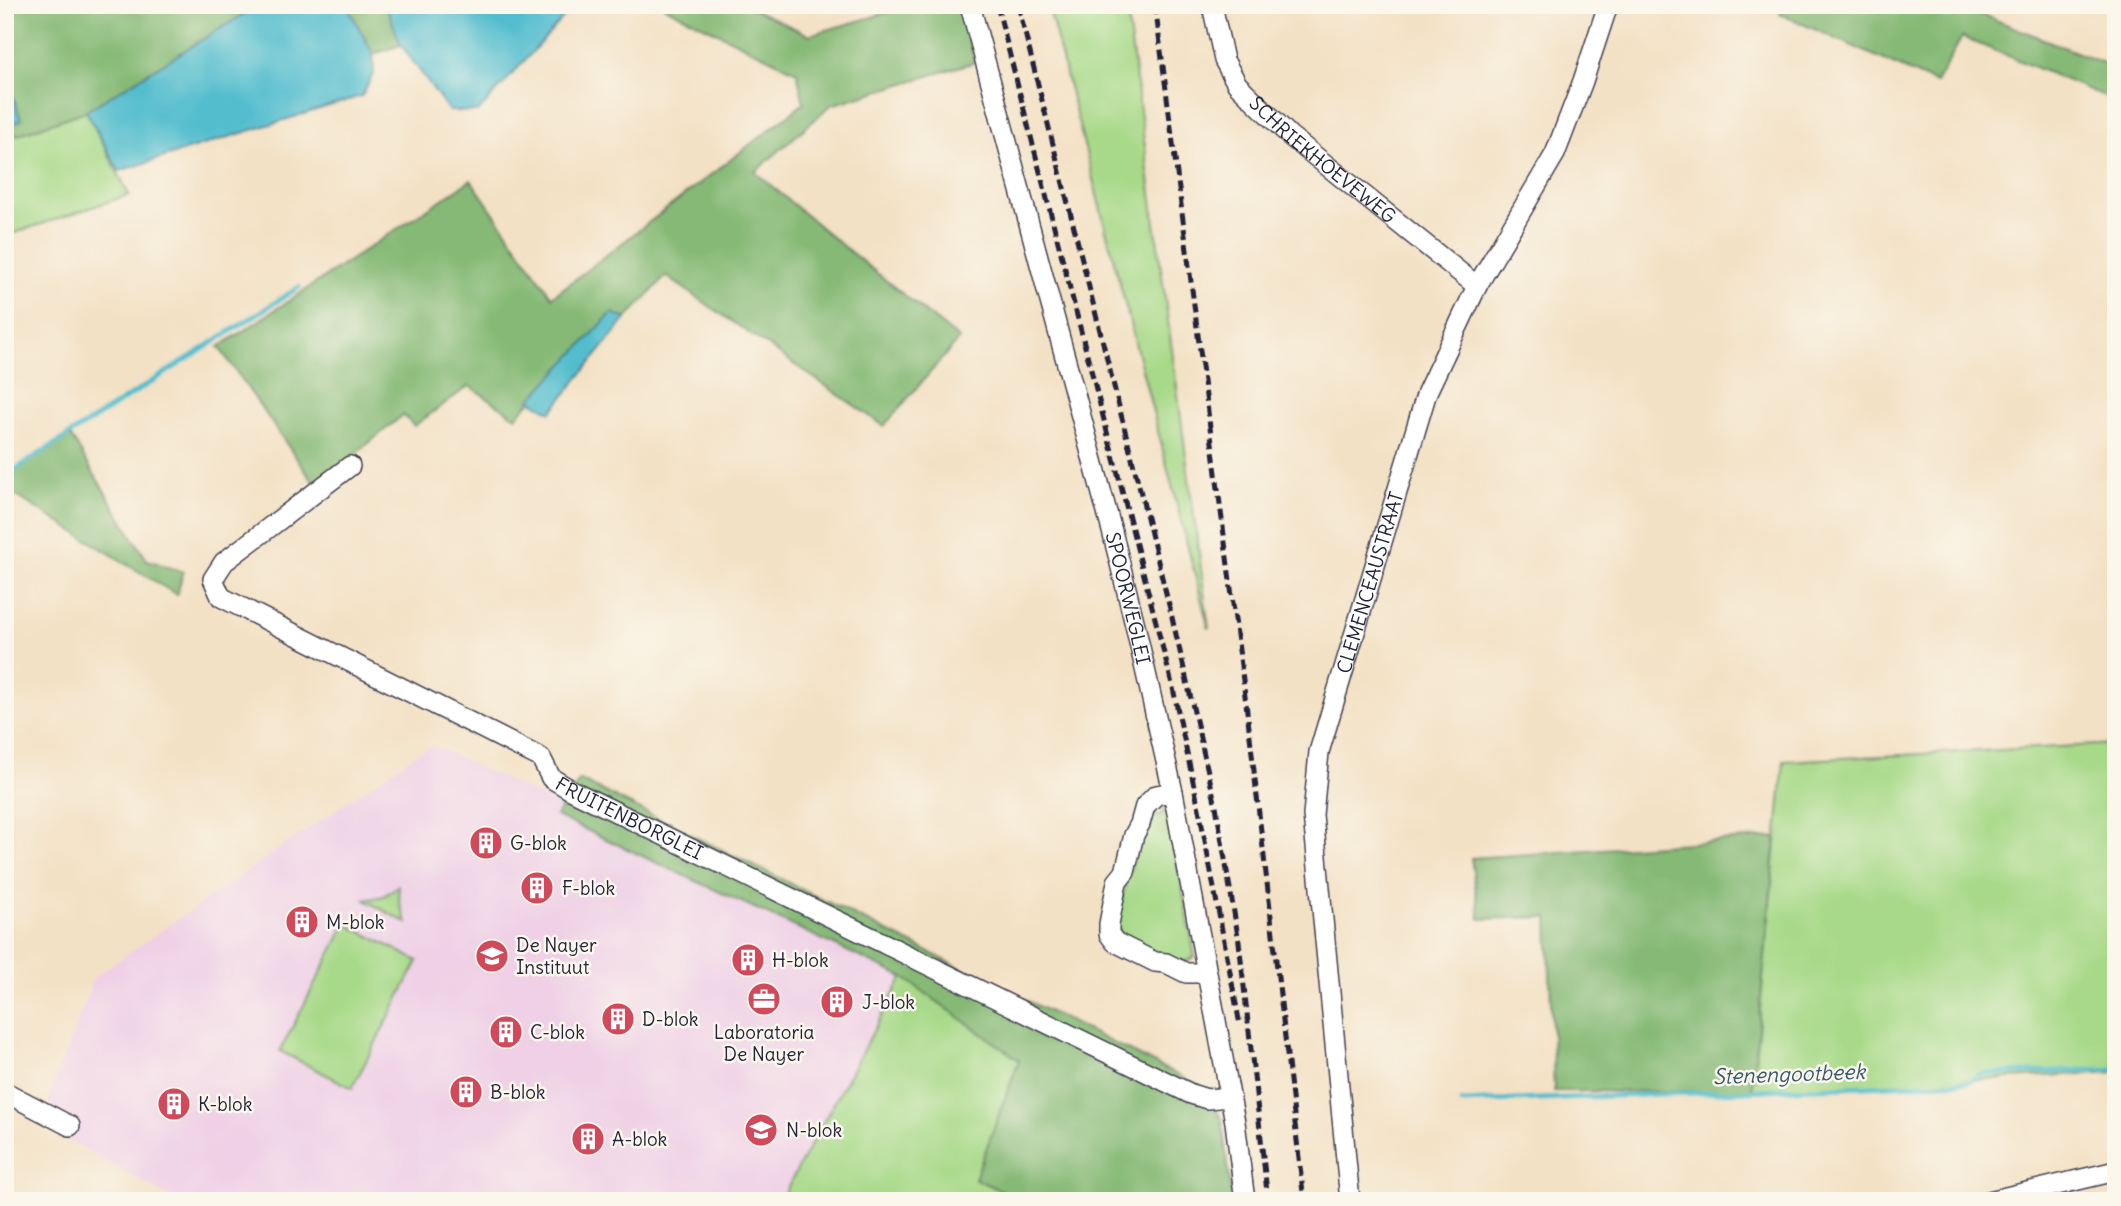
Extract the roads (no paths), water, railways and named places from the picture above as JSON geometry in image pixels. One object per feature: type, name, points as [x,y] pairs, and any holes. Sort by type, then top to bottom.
[{"type":"street","name":"SPOORWEGLEI","points":[[970,5],[1112,531],[1172,792],[1230,1097],[1245,1201]]},
{"type":"street","name":"SCHRIEKHOEVEWEG","points":[[1212,5],[1224,60],[1237,84],[1290,136],[1476,286]]},
{"type":"street","name":"CLEMENCEAUSTRAAT","points":[[1350,1201],[1313,815],[1319,752],[1427,392],[1476,286],[1555,154],[1584,81],[1608,5]]},
{"type":"street","name":"FRUITENBORGLEI","points":[[350,466],[224,562],[213,579],[221,597],[541,758],[551,778],[571,790],[750,880],[1191,1094],[1207,1099],[1230,1097]]},
{"type":"street","points":[[1172,792],[1156,795],[1145,806],[1134,835],[1125,872],[1117,882],[1109,934],[1115,942],[1155,962],[1166,963],[1186,972],[1206,973]]},
{"type":"street","points":[[5,1092],[70,1126]]},
{"type":"street","points":[[1989,1201],[2116,1171]]},
{"type":"water","points":[[259,5],[347,5],[373,54],[374,72],[362,96],[119,171],[86,111]]},
{"type":"water","points":[[386,5],[575,5],[478,112],[449,111],[401,45]]},
{"type":"water","points":[[5,75],[21,120],[5,126]]},
{"type":"water","points":[[612,313],[626,319],[551,412],[530,400]]},
{"type":"waterway","points":[[5,476],[299,287]]},
{"type":"waterway","name":"Stenengootbeek","points":[[1461,1102],[1968,1082],[1980,1074],[2116,1069]]},
{"type":"railway","points":[[997,5],[1173,688],[1240,1025]]},
{"type":"railway","points":[[1018,5],[1171,613],[1216,806],[1239,942],[1268,1201]]},
{"type":"railway","points":[[1155,5],[1248,719],[1304,1201]]},
{"type":"place","name":"G-blok","points":[[486,843]]},
{"type":"place","name":"F-blok","points":[[537,888]]},
{"type":"place","name":"M-blok","points":[[302,922]]},
{"type":"place","name":"De Nayer Instituut","points":[[492,956]]},
{"type":"place","name":"H-blok","points":[[748,960]]},
{"type":"place","name":"Laboratoria De Nayer","points":[[764,999]]},
{"type":"place","name":"J-blok","points":[[837,1002]]},
{"type":"place","name":"D-blok","points":[[618,1019]]},
{"type":"place","name":"C-blok","points":[[506,1032]]},
{"type":"place","name":"B-blok","points":[[466,1092]]},
{"type":"place","name":"K-blok","points":[[174,1104]]},
{"type":"place","name":"N-blok","points":[[761,1130]]},
{"type":"place","name":"A-blok","points":[[588,1139]]}]
